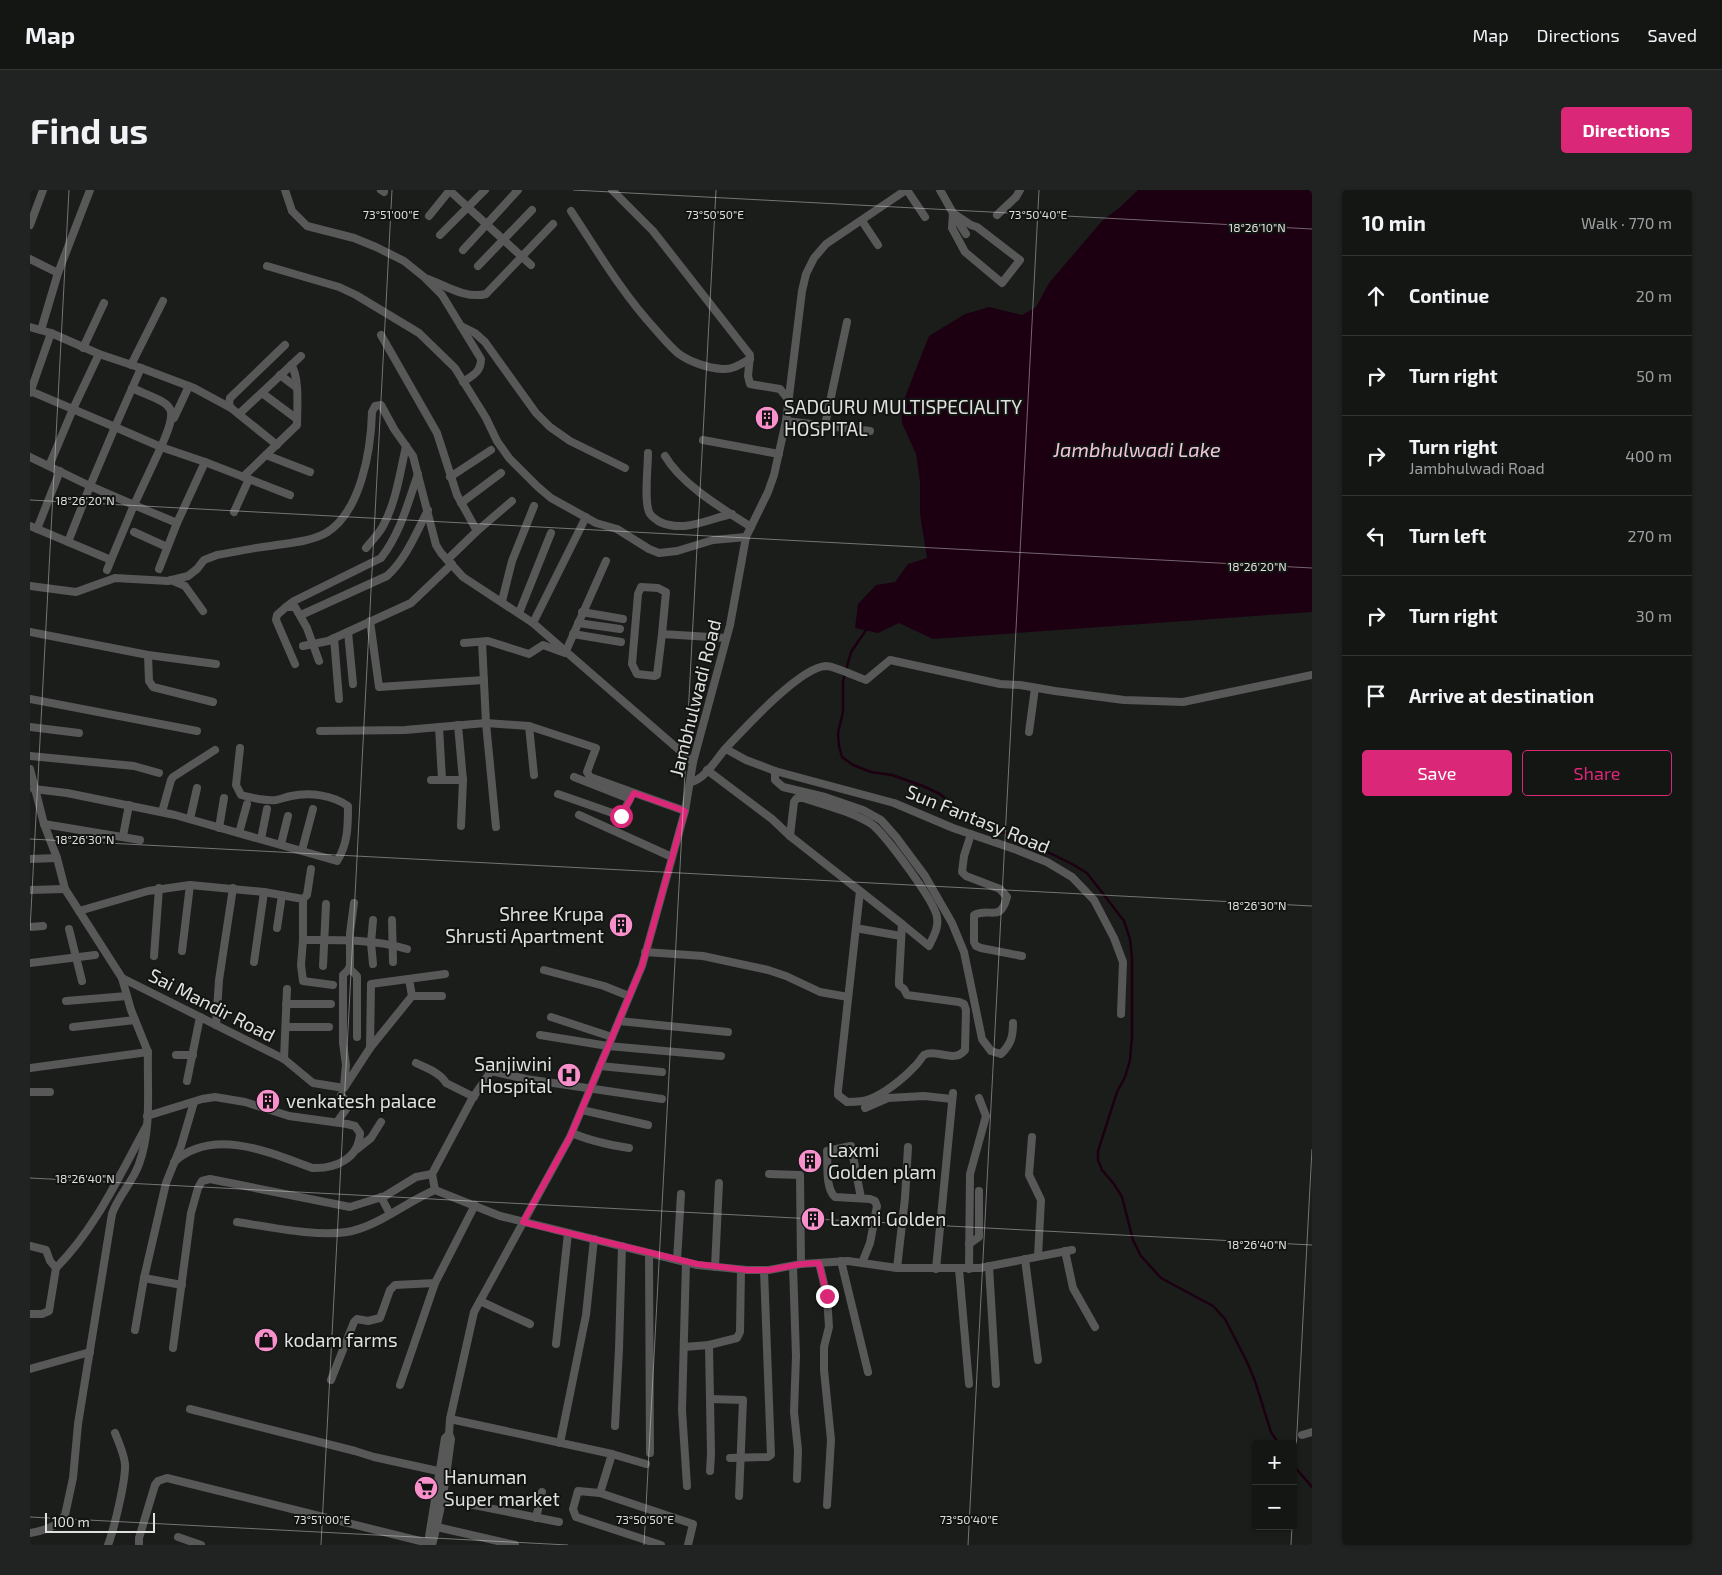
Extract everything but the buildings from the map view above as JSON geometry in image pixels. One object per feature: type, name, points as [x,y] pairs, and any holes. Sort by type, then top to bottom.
[{"type":"street","points":[[30,225],[43,190]]},
{"type":"street","points":[[41,330],[58,273],[90,190]]},
{"type":"street","points":[[285,190],[292,211],[307,226],[354,238],[404,261],[442,295],[481,359],[481,366],[478,372],[464,382]]},
{"type":"street","points":[[429,216],[450,190],[531,265]]},
{"type":"street","points":[[440,235],[485,190]]},
{"type":"street","points":[[463,250],[518,190]]},
{"type":"street","points":[[612,190],[653,231],[750,355],[748,376],[750,384],[780,389],[788,399]]},
{"type":"street","points":[[906,190],[925,217]]},
{"type":"street","name":"Jambhulwadi Road","points":[[430,1544],[451,1439],[449,1434],[450,1418],[474,1312],[572,1133],[642,966],[685,811],[693,762],[726,638],[746,537],[772,484],[786,421],[806,274],[814,258],[826,244],[906,190]]},
{"type":"street","points":[[940,190],[966,234]]},
{"type":"street","points":[[997,215],[1016,198],[1020,190]]},
{"type":"street","points":[[478,266],[532,210]]},
{"type":"street","points":[[571,212],[624,292],[671,347],[692,361],[721,369],[737,366],[750,359]]},
{"type":"street","points":[[953,213],[977,227],[1020,260],[1002,283],[965,252],[952,228],[953,213]]},
{"type":"street","points":[[862,221],[878,245]]},
{"type":"street","points":[[424,278],[466,294],[477,296],[486,294],[553,224]]},
{"type":"street","points":[[30,259],[58,273]]},
{"type":"street","points":[[267,266],[339,287],[372,304],[419,333],[455,368],[509,458],[538,488],[551,498],[596,523],[617,530],[659,553],[677,551],[713,540],[746,537]]},
{"type":"street","points":[[131,364],[163,301]]},
{"type":"street","points":[[83,348],[104,303]]},
{"type":"street","points":[[825,425],[848,322]]},
{"type":"street","points":[[460,326],[475,333],[484,342],[536,413],[555,431],[570,442],[625,468]]},
{"type":"street","points":[[30,327],[51,333],[83,348],[189,386],[231,408],[277,444]]},
{"type":"street","points":[[51,333],[30,391],[161,447],[290,495]]},
{"type":"street","points":[[381,335],[442,442],[450,477],[461,503],[477,531]]},
{"type":"street","points":[[231,408],[229,404],[230,398],[285,345]]},
{"type":"street","points":[[49,466],[99,354]]},
{"type":"street","points":[[239,414],[301,356]]},
{"type":"street","points":[[234,512],[246,478],[266,455],[297,425],[296,387],[294,370],[291,365]]},
{"type":"street","points":[[68,542],[141,368]]},
{"type":"street","points":[[280,375],[296,387]]},
{"type":"street","points":[[107,570],[134,505],[189,386]]},
{"type":"street","points":[[132,388],[166,404],[172,412],[172,423]]},
{"type":"street","points":[[262,393],[297,419]]},
{"type":"street","points":[[30,586],[76,592],[115,578],[171,580],[188,576],[204,560],[218,555],[307,540],[326,532],[343,517],[356,497],[364,471],[372,412],[375,406],[381,405],[386,416],[413,456],[436,544],[449,562],[463,577],[533,623],[693,762]]},
{"type":"street","points":[[786,421],[870,431]]},
{"type":"street","points":[[703,440],[779,454]]},
{"type":"street","points":[[366,548],[382,528],[387,518],[396,494],[406,446]]},
{"type":"street","points":[[450,477],[491,450]]},
{"type":"street","points":[[648,454],[648,504],[649,513],[654,518],[671,525],[686,527],[732,514]]},
{"type":"street","points":[[266,455],[310,472]]},
{"type":"street","points":[[665,456],[672,468],[714,502],[751,526]]},
{"type":"street","points":[[30,458],[176,523]]},
{"type":"street","points":[[159,569],[176,523],[205,462]]},
{"type":"street","points":[[60,471],[33,528],[111,560]]},
{"type":"street","points":[[461,503],[501,473]]},
{"type":"street","points":[[296,664],[276,620],[277,615],[294,601],[381,558],[388,549],[405,514],[418,474]]},
{"type":"street","points":[[303,646],[334,638],[411,603],[477,531],[512,501]]},
{"type":"street","points":[[502,601],[512,561],[534,506]]},
{"type":"street","points":[[301,615],[387,576],[395,569],[408,549],[428,510]]},
{"type":"street","points":[[533,623],[586,517]]},
{"type":"street","points":[[134,532],[167,547]]},
{"type":"street","points":[[519,613],[550,533]]},
{"type":"street","points":[[566,651],[606,561]]},
{"type":"street","points":[[171,580],[185,586],[203,611]]},
{"type":"street","points":[[641,587],[658,588],[666,592],[662,634],[657,675],[637,674],[634,672],[632,664],[638,594],[641,587]]},
{"type":"street","points":[[286,607],[295,607],[301,615],[319,660]]},
{"type":"street","points":[[582,612],[623,618]]},
{"type":"street","points":[[370,621],[379,687],[484,680]]},
{"type":"street","points":[[578,623],[620,629]]},
{"type":"street","points":[[30,632],[148,655],[216,664]]},
{"type":"street","points":[[348,632],[352,684]]},
{"type":"street","points":[[573,634],[621,642]]},
{"type":"street","points":[[662,634],[726,638]]},
{"type":"street","points":[[334,638],[339,699]]},
{"type":"street","points":[[464,643],[488,641],[529,654],[543,645],[564,653],[566,651]]},
{"type":"street","points":[[482,642],[486,723],[496,827]]},
{"type":"street","points":[[148,655],[149,680],[153,687],[213,702]]},
{"type":"street","points":[[690,782],[699,780],[726,749],[780,694],[810,670],[827,666],[866,680],[890,660],[1000,684],[1124,700],[1183,702],[1312,674]]},
{"type":"street","points":[[1029,732],[1035,688]]},
{"type":"street","points":[[30,698],[197,731]]},
{"type":"street","points":[[320,731],[405,730],[486,723],[529,726],[596,748],[587,772],[588,775],[632,796]]},
{"type":"street","points":[[458,725],[463,780],[461,826]]},
{"type":"street","points":[[529,726],[534,774]]},
{"type":"street","points":[[30,727],[80,734]]},
{"type":"street","points":[[439,727],[442,779]]},
{"type":"street","points":[[34,789],[67,793],[162,812],[337,861],[344,849],[348,824],[348,806],[339,800],[318,795],[292,795],[277,800],[262,800],[241,796],[236,785],[240,748]]},
{"type":"street","name":"Sun Fantasy Road","points":[[726,749],[746,760],[775,771],[894,803],[1047,862],[1072,877],[1094,900],[1114,938],[1123,962],[1121,1014]]},
{"type":"street","points":[[162,812],[173,777],[215,750]]},
{"type":"street","points":[[30,756],[134,766],[159,773]]},
{"type":"street","points":[[30,769],[44,824],[57,858],[65,889],[122,978]]},
{"type":"street","points":[[708,770],[772,819],[790,836],[929,946],[936,933],[937,915],[898,854],[873,826],[843,811],[803,798],[797,798],[794,802],[790,836]]},
{"type":"street","points":[[775,771],[775,780],[783,787],[848,803],[881,820],[925,876],[952,923],[964,952],[982,1039],[992,1051],[1001,1054],[1009,1046],[1013,1037],[1013,1023]]},
{"type":"street","points":[[574,777],[685,811]]},
{"type":"street","points":[[430,780],[463,780]]},
{"type":"street","points":[[190,819],[197,788]]},
{"type":"street","points":[[558,794],[621,816],[632,796]]},
{"type":"street","points":[[219,828],[224,798]]},
{"type":"street","points":[[240,833],[247,804]]},
{"type":"street","points":[[123,836],[129,805]]},
{"type":"street","points":[[261,839],[267,809]]},
{"type":"street","points":[[302,850],[313,809]]},
{"type":"street","points":[[579,815],[672,856]]},
{"type":"street","points":[[281,844],[288,816]]},
{"type":"street","points":[[44,824],[140,840]]},
{"type":"street","points":[[971,834],[964,856],[962,872],[966,876],[1000,889],[1007,896],[1001,911],[996,914],[976,913],[974,915],[974,942],[976,946],[981,948],[1022,956]]},
{"type":"street","points":[[30,859],[57,858]]},
{"type":"street","points":[[311,870],[307,895],[303,899],[303,940],[300,965],[303,981],[332,985]]},
{"type":"street","points":[[79,911],[159,888],[190,884],[264,892],[303,899]]},
{"type":"street","points":[[182,951],[190,884]]},
{"type":"street","points":[[154,956],[159,888]]},
{"type":"street","points":[[216,1025],[219,980],[233,888]]},
{"type":"street","points":[[30,890],[65,889]]},
{"type":"street","points":[[254,962],[264,892]]},
{"type":"street","points":[[860,892],[838,1090],[838,1095],[847,1102],[871,1099],[897,1082],[928,1054],[955,1056],[961,1054],[964,1050],[966,1010],[964,1004],[907,995],[900,985],[900,936],[902,924]]},
{"type":"street","points":[[277,928],[282,895]]},
{"type":"street","points":[[354,903],[349,968],[357,976],[357,1037]]},
{"type":"street","points":[[323,966],[326,904]]},
{"type":"street","points":[[372,920],[371,943],[373,964]]},
{"type":"street","points":[[392,920],[393,962]]},
{"type":"street","points":[[30,927],[44,926]]},
{"type":"street","points":[[69,929],[82,981]]},
{"type":"street","points":[[861,930],[900,936]]},
{"type":"street","points":[[303,940],[350,940],[392,945],[407,949]]},
{"type":"street","points":[[645,952],[703,956],[768,970],[820,992],[848,997]]},
{"type":"street","points":[[30,963],[96,955]]},
{"type":"street","points":[[337,1122],[347,1108],[342,1091],[346,1065],[342,974],[349,968]]},
{"type":"street","points":[[544,970],[604,986],[629,996]]},
{"type":"street","points":[[370,1048],[370,984],[445,974]]},
{"type":"street","name":"Sai Mandir Road","points":[[122,978],[135,1020],[148,1052]]},
{"type":"street","name":"Sai Mandir Road","points":[[122,978],[284,1059],[313,1083],[342,1091]]},
{"type":"street","points":[[342,1091],[370,1048],[412,996],[410,979]]},
{"type":"street","points":[[284,1059],[287,989]]},
{"type":"street","points":[[66,1001],[127,996]]},
{"type":"street","points":[[412,996],[442,996]]},
{"type":"street","points":[[286,1004],[331,1004]]},
{"type":"street","points":[[187,1081],[200,1017]]},
{"type":"street","points":[[551,1017],[612,1037]]},
{"type":"street","points":[[73,1026],[135,1020]]},
{"type":"street","points":[[619,1021],[728,1032]]},
{"type":"street","points":[[286,1026],[329,1028]]},
{"type":"street","points":[[540,1034],[608,1046],[721,1056]]},
{"type":"street","points":[[30,1068],[148,1052],[147,1125],[144,1150],[138,1166],[116,1203],[112,1214],[78,1424],[73,1478],[64,1515],[57,1524],[45,1530],[30,1533]]},
{"type":"street","points":[[176,1055],[192,1055]]},
{"type":"street","points":[[416,1063],[436,1073],[446,1083],[474,1097]]},
{"type":"street","points":[[600,1066],[662,1072]]},
{"type":"street","points":[[436,1190],[432,1174],[474,1097],[491,1071],[526,1079],[662,1099]]},
{"type":"street","points":[[30,1092],[50,1092]]},
{"type":"street","points":[[865,1108],[888,1098],[953,1096],[936,1269]]},
{"type":"street","points":[[147,1116],[194,1102],[214,1098],[228,1098],[289,1116],[347,1124],[359,1130],[358,1148]]},
{"type":"street","points":[[968,1269],[970,1174],[986,1116],[979,1098]]},
{"type":"street","points":[[135,1330],[144,1278],[166,1184],[194,1102]]},
{"type":"street","points":[[582,1110],[648,1125]]},
{"type":"street","points":[[174,1162],[185,1153],[196,1148],[215,1144],[248,1146],[312,1168],[323,1168],[333,1166],[352,1155],[371,1138],[381,1122]]},
{"type":"street","points":[[30,1314],[42,1314],[49,1311],[56,1268],[91,1227],[147,1125]]},
{"type":"street","points":[[572,1133],[610,1145],[629,1148]]},
{"type":"street","points":[[1032,1137],[1030,1175],[1041,1200],[1038,1256]]},
{"type":"street","points":[[861,1198],[851,1146],[828,1151],[832,1194],[835,1197],[870,1199],[875,1201],[877,1206],[870,1243],[862,1263]]},
{"type":"street","points":[[898,1268],[908,1147]]},
{"type":"street","points":[[173,1348],[191,1213],[198,1188],[204,1180],[210,1179],[350,1207],[381,1197],[416,1177],[432,1174]]},
{"type":"street","points":[[768,1174],[800,1175],[794,1412],[798,1450],[798,1479]]},
{"type":"street","points":[[715,1267],[718,1183]]},
{"type":"street","points":[[237,1222],[296,1230],[352,1231],[436,1190],[500,1216],[681,1261],[741,1270],[764,1270],[841,1261],[898,1268],[968,1269],[1068,1250],[1073,1288],[1095,1327]]},
{"type":"street","points":[[968,1244],[979,1237],[979,1191]]},
{"type":"street","points":[[681,1194],[684,1346],[682,1410],[686,1486]]},
{"type":"street","points":[[381,1197],[390,1214]]},
{"type":"street","points":[[400,1385],[435,1283],[475,1205]]},
{"type":"street","points":[[556,1344],[568,1233]]},
{"type":"street","points":[[560,1443],[586,1315],[594,1240]]},
{"type":"street","points":[[30,1246],[46,1250],[50,1261],[56,1268]]},
{"type":"street","points":[[615,1426],[622,1246]]},
{"type":"street","points":[[649,1253],[650,1453]]},
{"type":"street","points":[[1025,1259],[1038,1360]]},
{"type":"street","points":[[841,1261],[868,1372]]},
{"type":"street","points":[[819,1263],[827,1296],[829,1327],[824,1347],[824,1370],[831,1440],[827,1505]]},
{"type":"street","points":[[989,1266],[996,1384]]},
{"type":"street","points":[[959,1269],[969,1384]]},
{"type":"street","points":[[684,1346],[709,1345],[737,1338],[740,1332],[741,1270]]},
{"type":"street","points":[[730,1458],[768,1457],[771,1455],[764,1270]]},
{"type":"street","points":[[144,1278],[182,1285]]},
{"type":"street","points":[[331,1380],[354,1322],[357,1319],[368,1321],[380,1318],[390,1290],[395,1285],[435,1283]]},
{"type":"street","points":[[480,1301],[530,1324]]},
{"type":"street","points":[[709,1345],[710,1471]]},
{"type":"street","points":[[30,1368],[90,1352]]},
{"type":"street","points":[[710,1399],[743,1400],[739,1496]]},
{"type":"street","points":[[190,1410],[374,1457],[444,1472]]},
{"type":"street","points":[[450,1418],[612,1454],[646,1464]]},
{"type":"street","points":[[1302,1435],[1312,1432]]},
{"type":"street","points":[[108,1545],[123,1487],[125,1468],[125,1461],[116,1433]]},
{"type":"street","points":[[600,1493],[612,1454]]},
{"type":"street","name":"Jambhulwadi Road","points":[[430,1544],[437,1527],[443,1499],[444,1472]]},
{"type":"street","points":[[139,1545],[139,1538],[155,1485],[158,1481],[167,1478],[430,1544]]},
{"type":"street","points":[[661,1545],[576,1517],[573,1509],[578,1491],[600,1493],[693,1524],[688,1545]]},
{"type":"street","points":[[536,1518],[542,1492]]},
{"type":"street","points":[[443,1499],[559,1522]]},
{"type":"street","points":[[437,1527],[514,1545]]},
{"type":"street","points":[[178,1537],[201,1545]]},
{"type":"water","name":"Jambhulwadi Lake","points":[[1138,190],[1312,190],[1312,612],[933,639],[899,623],[878,633],[855,628],[858,604],[876,585],[895,582],[908,564],[927,558],[920,514],[920,482],[916,454],[902,423],[901,408],[929,336],[965,314],[989,307],[1022,315],[1036,307],[1049,283],[1102,221]]},
{"type":"waterway","points":[[866,630],[851,652],[843,681],[843,712],[838,733],[842,757],[853,765],[871,772],[892,775],[923,786],[940,794],[972,821],[1017,837],[1072,864],[1087,873],[1124,921],[1130,939],[1132,958],[1132,1037],[1130,1060],[1125,1077],[1117,1092],[1098,1151],[1098,1160],[1102,1170],[1122,1197],[1133,1240],[1141,1256],[1161,1278],[1213,1306],[1225,1319],[1247,1362],[1271,1432],[1276,1440]]},
{"type":"waterway","points":[[1297,1470],[1312,1487]]},
{"type":"place","name":"SADGURU MULTISPECIALITY HOSPITAL","points":[[767,418]]},
{"type":"place","name":"Shree Krupa Shrusti Apartment","points":[[621,925]]},
{"type":"place","name":"Sanjiwini Hospital","points":[[569,1075]]},
{"type":"place","name":"venkatesh palace","points":[[268,1101]]},
{"type":"place","name":"Laxmi Golden plam","points":[[810,1161]]},
{"type":"place","name":"Laxmi Golden","points":[[813,1219]]},
{"type":"place","name":"kodam farms","points":[[266,1340]]},
{"type":"place","name":"Hanuman Super market","points":[[426,1488]]},
{"type":"route","points":[[621,816],[634,793],[685,811],[642,966],[570,1137],[523,1222],[697,1264],[747,1270],[769,1270],[801,1264],[819,1263],[827,1296]]}]
